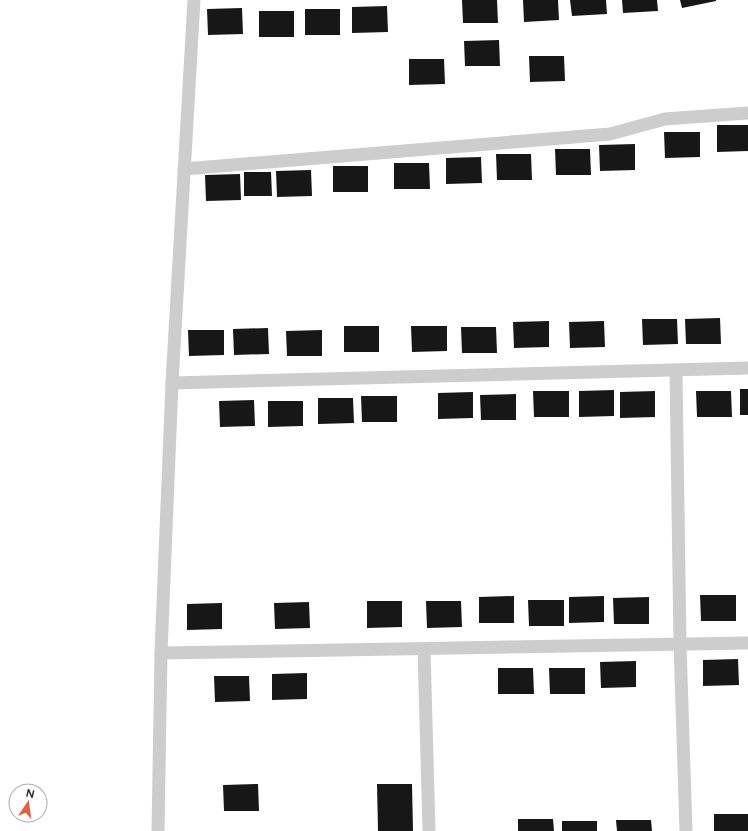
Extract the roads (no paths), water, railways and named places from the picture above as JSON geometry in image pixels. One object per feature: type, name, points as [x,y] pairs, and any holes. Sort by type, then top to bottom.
[{"type":"street","points":[[158,831],[161,653],[172,383],[194,0]]},
{"type":"street","points":[[184,169],[610,134],[665,119],[748,113]]},
{"type":"street","points":[[172,383],[748,368]]},
{"type":"street","points":[[676,371],[680,644],[686,831]]},
{"type":"street","points":[[161,653],[748,643]]},
{"type":"street","points":[[424,649],[429,831]]}]
